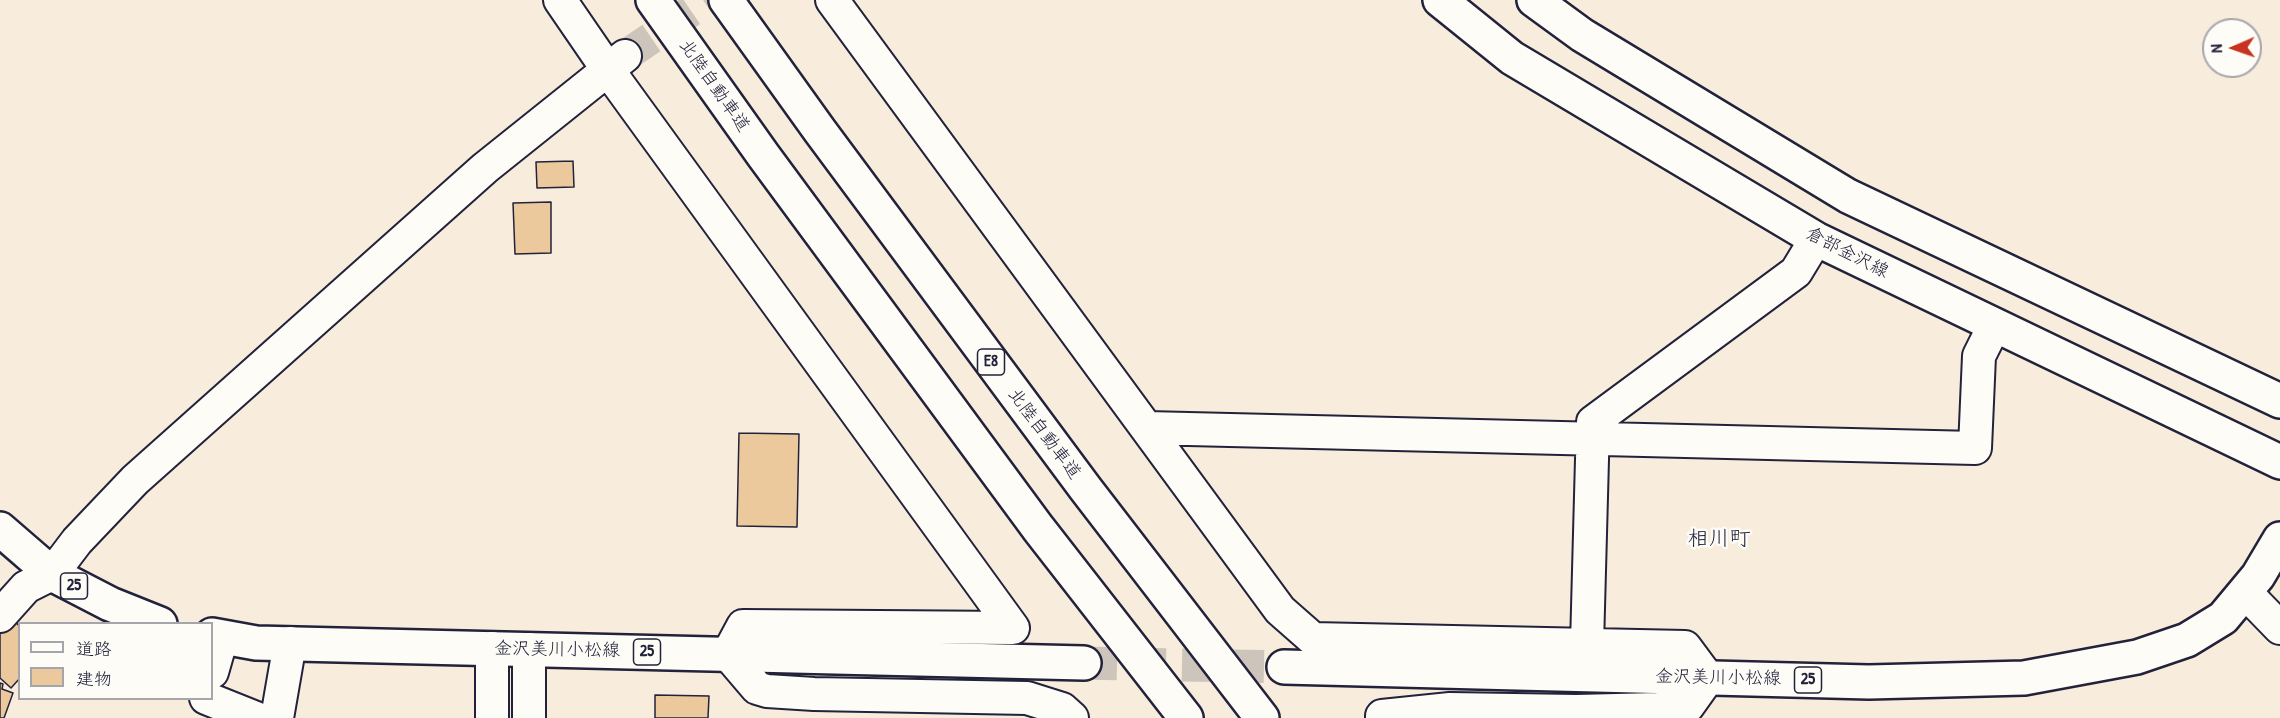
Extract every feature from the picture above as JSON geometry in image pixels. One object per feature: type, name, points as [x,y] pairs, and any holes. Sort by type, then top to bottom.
[{"type":"main road","name":"北陸自動車道","points":[[653,0],[763,155],[1038,528],[1186,718]]},
{"type":"main road","name":"北陸自動車道","points":[[726,0],[820,131],[1085,488],[1262,718]]},
{"type":"main road","name":"倉部金沢線","points":[[1440,0],[1512,58],[1816,239],[2280,462]]},
{"type":"main road","points":[[1534,0],[1582,35],[1848,195],[2280,401]]},
{"type":"main road","name":"25","points":[[0,529],[52,574],[110,604],[155,622]]},
{"type":"main road","name":"金沢美川小松線","points":[[1284,667],[1869,682],[2035,676],[2137,657],[2187,640],[2223,618],[2258,576],[2280,539]]},
{"type":"main road","name":"金沢美川小松線","points":[[217,636],[256,643],[1084,663]]},
{"type":"street","points":[[560,0],[616,63],[1013,628],[742,626],[728,654],[757,688],[767,691],[1027,698],[1062,708],[1072,718]]},
{"type":"street","points":[[832,0],[1281,610],[1313,639],[1685,647],[1708,678],[1688,706],[1658,710],[1450,709],[1382,716],[1382,718]]},
{"type":"street","points":[[0,616],[26,587],[52,574],[77,541],[135,480],[485,168],[616,63]]},
{"type":"street","points":[[1587,645],[1593,422],[1796,272],[1816,239]]},
{"type":"street","points":[[1147,428],[1975,448],[1979,356],[1994,326]]},
{"type":"street","points":[[2245,592],[2280,628]]},
{"type":"street","points":[[213,665],[217,636]]},
{"type":"street","points":[[277,718],[290,643]]},
{"type":"street","points":[[492,648],[492,718]]},
{"type":"street","points":[[529,649],[529,718]]},
{"type":"street","points":[[209,700],[256,718]]},
{"type":"building","points":[[573,161],[574,187],[537,188],[536,162]]},
{"type":"building","points":[[551,202],[551,253],[515,254],[513,203]]},
{"type":"building","points":[[739,433],[799,434],[797,527],[737,526]]},
{"type":"building","points":[[14,620],[18,625],[18,680],[11,688],[0,678],[0,627]]},
{"type":"building","points":[[0,683],[3,684],[2,689],[13,693],[4,718],[0,718]]},
{"type":"building","points":[[655,695],[709,696],[708,718],[655,718]]},
{"type":"tunnel","points":[[625,56],[707,0]]},
{"type":"tunnel","points":[[1084,663],[1284,667]]},
{"type":"district","name":"相川町","points":[[1719,539]]}]
